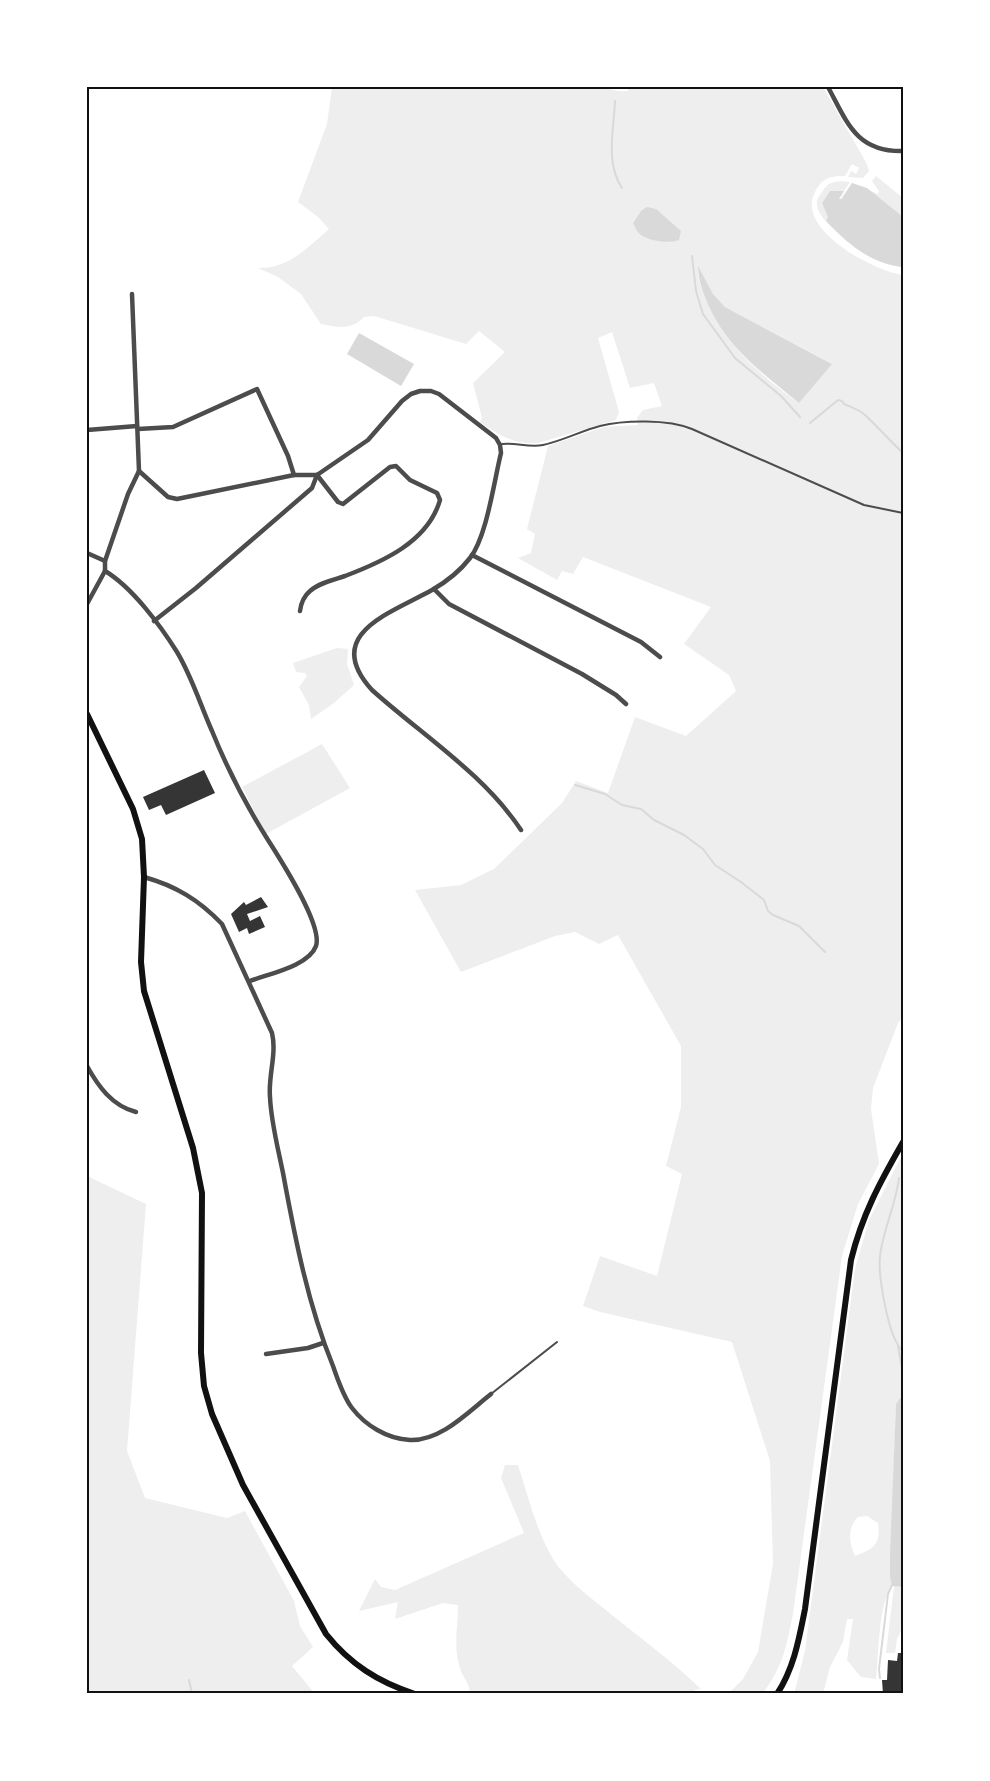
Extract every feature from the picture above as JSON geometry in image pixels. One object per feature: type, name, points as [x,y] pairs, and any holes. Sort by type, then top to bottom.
[{"type":"main road","points":[[87,714],[138,825],[142,839],[144,877],[141,962],[144,991],[194,1148],[201,1186],[201,1353],[204,1386],[212,1414],[243,1485],[326,1634],[344,1655],[363,1670],[382,1682],[415,1694]]},
{"type":"main road","points":[[777,1694],[795,1654],[805,1609],[851,1260],[861,1223],[870,1201],[903,1142]]},
{"type":"street","points":[[828,87],[851,128],[861,139],[883,150],[903,151]]},
{"type":"street","points":[[87,604],[105,571],[105,561],[128,494],[139,471],[132,294]]},
{"type":"street","points":[[87,430],[138,427],[173,428],[257,389],[288,456],[294,475]]},
{"type":"street","points":[[139,471],[168,497],[177,499],[294,475],[317,475],[368,440],[402,400],[420,390],[439,394],[496,438],[501,453],[487,514],[472,555],[454,574],[434,589],[365,629],[355,646],[354,654],[357,668],[372,690],[486,789],[521,830]]},
{"type":"street","points":[[300,611],[305,596],[316,586],[376,564],[412,541],[431,519],[440,500],[437,494],[410,480],[396,466],[390,467],[343,504],[338,502],[317,475]]},
{"type":"street","points":[[154,621],[196,588],[312,488],[317,475]]},
{"type":"street","points":[[87,553],[105,561]]},
{"type":"street","points":[[472,555],[641,642],[660,657]]},
{"type":"street","points":[[105,571],[128,590],[176,650],[192,680],[227,768],[315,927],[316,945],[306,959],[250,981]]},
{"type":"street","points":[[434,589],[449,604],[582,674],[616,695],[626,704]]},
{"type":"street","points":[[144,877],[180,890],[209,911],[222,924],[250,981],[274,1043],[269,1079],[270,1098],[305,1277],[323,1343],[351,1407],[374,1428],[398,1438],[424,1438],[435,1434],[491,1394]]},
{"type":"street","points":[[87,1066],[99,1086],[110,1098],[127,1110],[136,1112]]},
{"type":"street","points":[[266,1354],[294,1351],[323,1343]]},
{"type":"lane","points":[[500,445],[508,443],[530,446],[546,444],[601,426],[621,423],[675,424],[692,429],[864,505],[903,513]]},
{"type":"lane","points":[[491,1394],[557,1342]]},
{"type":"shaded area","points":[[332,87],[605,87],[628,91],[628,87],[823,87],[869,171],[863,178],[848,177],[851,171],[856,174],[859,168],[852,164],[845,176],[831,177],[824,181],[815,192],[812,206],[816,220],[840,246],[857,257],[874,266],[903,275],[903,1018],[898,1023],[873,1088],[871,1109],[879,1164],[858,1204],[842,1256],[793,1614],[783,1657],[775,1675],[762,1694],[728,1694],[743,1679],[758,1652],[773,1564],[770,1461],[732,1342],[600,1312],[583,1306],[600,1256],[657,1276],[682,1174],[666,1166],[681,1107],[681,1046],[618,935],[599,944],[575,932],[555,936],[461,972],[415,890],[461,885],[494,869],[562,803],[576,781],[608,793],[635,717],[686,736],[736,691],[729,675],[684,644],[711,607],[583,557],[573,574],[562,571],[557,580],[518,558],[531,553],[535,534],[527,529],[548,446],[604,427],[638,425],[637,418],[643,410],[662,406],[654,383],[630,388],[612,332],[598,338],[619,412],[616,420],[538,443],[514,441],[480,422],[482,418],[473,383],[505,352],[479,331],[466,344],[374,316],[364,317],[349,326],[321,324],[301,294],[278,277],[258,268],[279,265],[288,261],[329,229],[318,217],[298,202],[327,124]],"holes":[[[641,211],[672,243],[633,223]],[[698,267],[713,294],[725,307],[831,363],[799,403],[757,370],[722,330],[703,291]]]},
{"type":"shaded area","points":[[876,176],[903,198],[903,267],[883,263],[855,248],[825,220],[817,208],[817,201],[824,188],[834,182],[850,182],[844,191],[830,191],[822,203],[828,216],[852,183],[878,194],[879,191],[872,181]]},
{"type":"shaded area","points":[[852,183],[867,188],[903,217],[903,267],[880,262],[870,257],[842,237],[826,221],[828,217],[822,203],[830,191],[844,191],[839,199],[842,199]]},
{"type":"shaded area","points":[[647,207],[656,209],[681,231],[679,240],[660,241],[640,234],[633,223],[641,211]]},
{"type":"shaded area","points":[[698,266],[713,294],[725,307],[832,364],[799,403],[744,356],[722,330],[705,297]]},
{"type":"shaded area","points":[[359,333],[414,364],[401,386],[347,354]]},
{"type":"shaded area","points":[[337,648],[348,649],[347,664],[354,685],[311,719],[309,705],[299,687],[307,676],[305,673],[296,672],[293,663]]},
{"type":"shaded area","points":[[322,744],[350,788],[266,834],[242,787]]},
{"type":"shaded area","points":[[903,1153],[903,1394],[896,1404],[890,1577],[892,1586],[884,1605],[876,1679],[861,1677],[847,1660],[853,1619],[847,1619],[843,1642],[830,1667],[823,1694],[794,1694],[805,1651],[855,1269],[869,1220]],"holes":[[[867,1516],[878,1523],[879,1530],[875,1545],[855,1556],[850,1536],[854,1521],[858,1517]]]},
{"type":"shaded area","points":[[87,1176],[146,1204],[127,1451],[145,1498],[227,1518],[245,1511],[294,1601],[300,1626],[313,1647],[292,1666],[315,1694],[87,1694]]},
{"type":"shaded area","points":[[903,1394],[903,1587],[892,1586],[890,1554],[896,1404]]},
{"type":"shaded area","points":[[505,1465],[518,1465],[542,1536],[563,1573],[689,1678],[701,1689],[694,1690],[697,1694],[470,1694],[457,1653],[458,1605],[443,1603],[395,1619],[398,1602],[359,1611],[375,1579],[381,1587],[395,1590],[524,1533],[501,1478]]},
{"type":"shaded area","points":[[894,1586],[903,1587],[903,1626],[897,1639],[895,1653],[886,1653]]},
{"type":"building","points":[[204,770],[215,793],[166,815],[161,805],[149,810],[143,797]]},
{"type":"building","points":[[261,897],[268,907],[247,914],[250,921],[260,916],[265,927],[249,934],[247,928],[239,932],[231,914],[244,902],[246,905]]},
{"type":"building","points":[[898,1653],[903,1653],[903,1694],[883,1694],[882,1680],[887,1680],[888,1660],[897,1661]]},
{"type":"waterway","points":[[615,101],[612,157],[622,188]]},
{"type":"waterway","points":[[692,256],[696,291],[703,314],[735,358],[781,396],[800,417]]},
{"type":"waterway","points":[[810,423],[838,400],[842,401],[863,413],[903,453]]},
{"type":"waterway","points":[[575,785],[605,794],[622,805],[641,809],[654,820],[684,835],[703,849],[715,865],[764,900],[768,911],[799,926],[825,952]]},
{"type":"waterway","points":[[899,1178],[884,1236],[880,1265],[882,1291],[889,1321],[893,1334],[903,1351]]},
{"type":"waterway","points":[[898,1346],[903,1374]]},
{"type":"waterway","points":[[880,1678],[879,1669],[888,1594],[892,1585]]},
{"type":"waterway","points":[[189,1680],[192,1694]]}]
